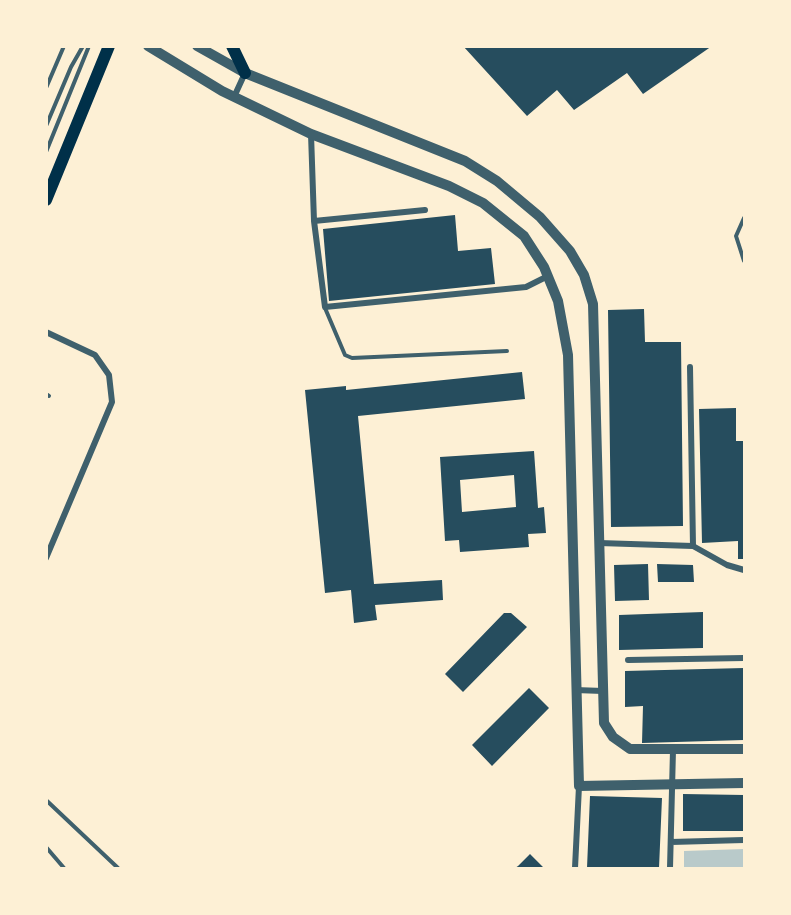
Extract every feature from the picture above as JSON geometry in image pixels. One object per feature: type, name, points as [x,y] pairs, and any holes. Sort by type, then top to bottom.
[{"type":"main road","points":[[46,200],[109,46]]},
{"type":"main road","points":[[232,46],[245,73]]},
{"type":"street","points":[[148,46],[234,97],[311,134],[449,186],[483,203],[524,236],[548,276],[558,301],[568,355],[579,786],[575,868]]},
{"type":"street","points":[[197,46],[245,73],[465,161],[497,181],[540,217],[570,251],[584,275],[593,304],[604,723],[613,737],[630,749],[744,749]]},
{"type":"street","points":[[234,97],[245,73]]},
{"type":"street","points":[[311,134],[314,221],[325,307],[526,287],[548,276]]},
{"type":"street","points":[[314,221],[425,210]]},
{"type":"street","points":[[46,332],[95,355],[109,375],[112,402],[46,558]]},
{"type":"street","points":[[690,367],[693,546]]},
{"type":"street","points":[[599,543],[693,546],[727,565],[744,570]]},
{"type":"street","points":[[628,660],[744,658]]},
{"type":"street","points":[[575,690],[603,691]]},
{"type":"street","points":[[670,868],[670,785],[673,750]]},
{"type":"street","points":[[579,786],[744,783]]},
{"type":"street","points":[[671,842],[744,840]]},
{"type":"lane","points":[[46,88],[64,46]]},
{"type":"lane","points":[[46,126],[70,67],[82,46]]},
{"type":"lane","points":[[46,152],[89,46]]},
{"type":"lane","points":[[744,218],[736,236],[744,261]]},
{"type":"lane","points":[[325,307],[345,355],[352,358],[507,351]]},
{"type":"lane","points":[[46,800],[118,868]]},
{"type":"lane","points":[[46,847],[64,868]]},
{"type":"shaded area","points":[[744,849],[744,868],[684,868],[684,851]]},
{"type":"building","points":[[463,46],[712,46],[643,94],[627,73],[574,110],[557,90],[527,116]]},
{"type":"building","points":[[455,215],[458,251],[491,248],[495,284],[329,301],[323,229]]},
{"type":"building","points":[[644,309],[645,342],[681,342],[683,526],[611,527],[608,310]]},
{"type":"building","points":[[522,372],[525,399],[358,416],[374,584],[442,580],[443,600],[375,605],[377,620],[354,623],[351,590],[325,593],[305,390],[346,386],[346,390]]},
{"type":"building","points":[[736,408],[736,441],[744,441],[744,559],[738,559],[738,541],[702,543],[699,409]]},
{"type":"building","points":[[534,451],[538,508],[544,507],[546,533],[528,534],[529,547],[460,552],[459,540],[445,541],[440,457]],"holes":[[[514,475],[516,507],[462,512],[460,480]]]},
{"type":"building","points":[[648,564],[649,600],[615,601],[614,565]]},
{"type":"building","points":[[657,564],[693,565],[694,582],[658,582]]},
{"type":"building","points":[[703,612],[703,648],[619,650],[619,615]]},
{"type":"building","points":[[504,613],[511,613],[527,627],[463,692],[445,674]]},
{"type":"building","points":[[744,668],[744,740],[642,743],[643,706],[625,707],[625,671]]},
{"type":"building","points":[[529,688],[549,708],[492,766],[472,745]]},
{"type":"building","points":[[683,794],[744,795],[744,831],[683,831]]},
{"type":"building","points":[[590,796],[662,798],[659,868],[587,868]]},
{"type":"building","points":[[530,854],[544,868],[515,868],[518,866]]}]
